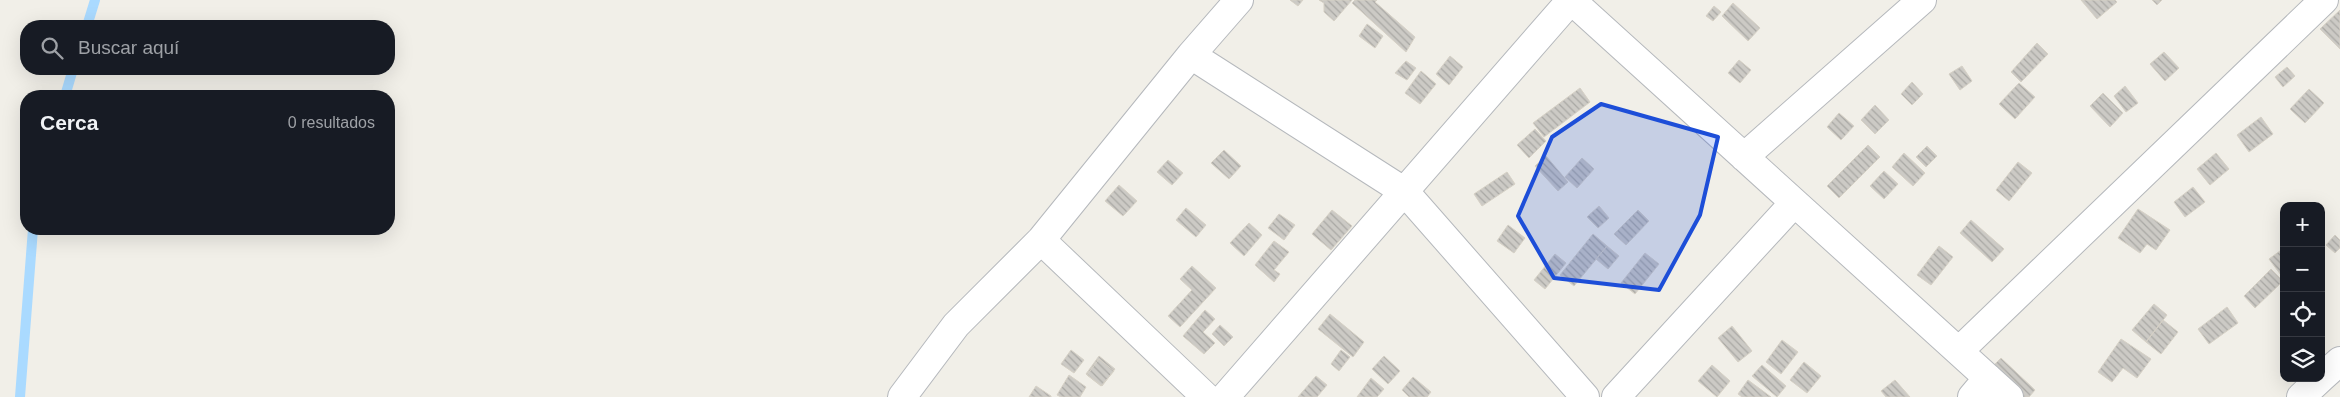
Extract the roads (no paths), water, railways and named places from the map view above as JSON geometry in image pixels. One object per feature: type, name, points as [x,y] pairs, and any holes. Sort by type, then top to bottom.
[{"type":"street","points":[[902,397],[956,325],[1041,240],[1191,55],[1239,0]]},
{"type":"street","points":[[1225,397],[1571,0],[1959,351],[1980,388],[2009,397]]},
{"type":"street","points":[[1744,157],[1922,0]]},
{"type":"street","points":[[1959,351],[2324,0]]},
{"type":"street","points":[[1191,55],[1405,192],[1585,397]]},
{"type":"street","points":[[1616,397],[1794,203]]},
{"type":"street","points":[[1041,240],[1206,397]]},
{"type":"street","points":[[2325,374],[2340,361]]},
{"type":"street","points":[[2301,397],[2317,382]]},
{"type":"waterway","points":[[89,20],[95,0]]},
{"type":"waterway","points":[[67,90],[71,75]]},
{"type":"waterway","points":[[20,397],[33,235]]}]
